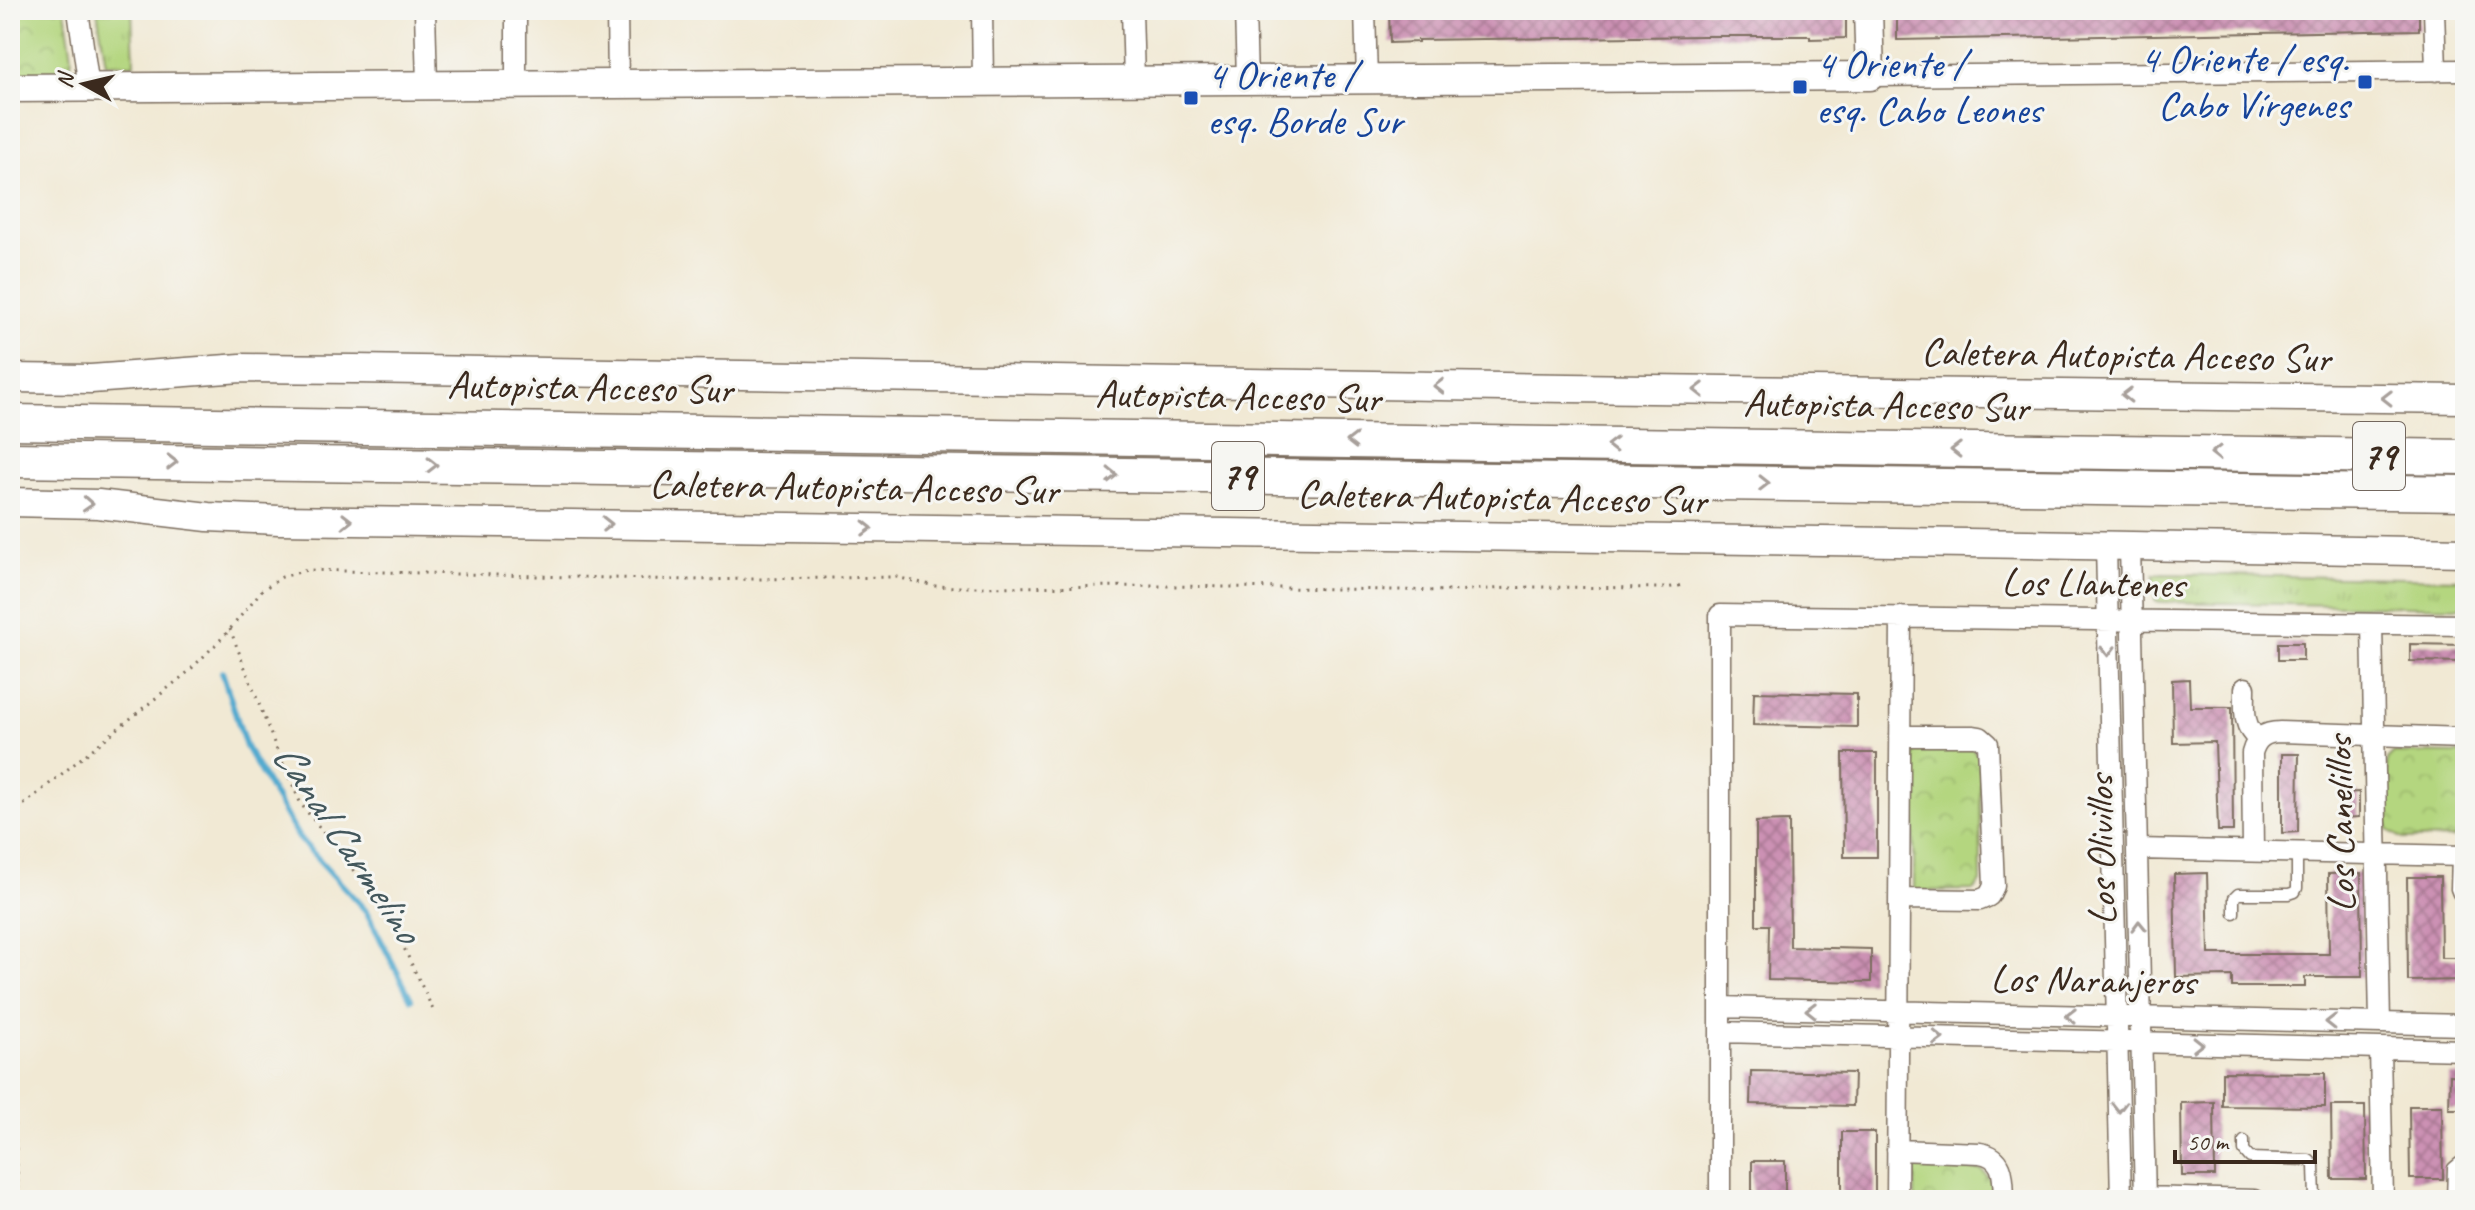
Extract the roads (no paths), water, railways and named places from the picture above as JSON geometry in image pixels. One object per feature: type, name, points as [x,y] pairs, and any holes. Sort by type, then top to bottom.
[{"type":"highway","name":"Autopista Acceso Sur","points":[[10,422],[2465,457]]},
{"type":"highway","name":"Autopista Acceso Sur","points":[[10,460],[2465,493]]},
{"type":"main road","points":[[10,88],[1870,76],[1868,10]]},
{"type":"main road","name":"Caletera Autopista Acceso Sur","points":[[10,378],[91,379],[241,368],[2465,399]]},
{"type":"main road","name":"Caletera Autopista Acceso Sur","points":[[10,502],[98,504],[208,517],[279,520],[2465,552]]},
{"type":"street","points":[[78,10],[89,88]]},
{"type":"street","points":[[425,10],[427,86]]},
{"type":"street","points":[[516,10],[516,85]]},
{"type":"street","points":[[617,10],[618,85]]},
{"type":"street","points":[[982,10],[983,82]]},
{"type":"street","points":[[1132,10],[1134,81]]},
{"type":"street","points":[[1245,10],[1247,80]]},
{"type":"street","points":[[1365,10],[1367,80]]},
{"type":"street","points":[[2434,10],[2436,71]]},
{"type":"street","points":[[1870,76],[2465,70]]},
{"type":"street","points":[[2118,546],[2107,619],[2121,1200]]},
{"type":"street","name":"Los Olivillos","points":[[2118,546],[2131,620],[2145,1199]]},
{"type":"street","name":"Los Llantenes","points":[[1720,1007],[1720,615],[2465,625]]},
{"type":"street","points":[[1897,1200],[1901,617]]},
{"type":"street","name":"Los Canelillos","points":[[2372,624],[2380,1023]]},
{"type":"street","points":[[2245,688],[2246,721],[2250,732],[2258,739]]},
{"type":"street","points":[[2253,851],[2251,762],[2258,739],[2274,732],[2465,738]]},
{"type":"street","points":[[1899,899],[1980,900],[1989,896],[1994,886],[1988,744],[1974,736],[1900,736]]},
{"type":"street","points":[[2137,849],[2461,856]]},
{"type":"street","points":[[1720,1007],[1720,1200]]},
{"type":"street","name":"Los Naranjeros","points":[[1720,1007],[2465,1025]]},
{"type":"street","name":"Los Naranjeros","points":[[1720,1032],[2465,1050]]},
{"type":"street","points":[[2380,1048],[2383,1200]]},
{"type":"street","points":[[1897,1150],[1992,1156],[2003,1170],[2004,1200]]},
{"type":"street","points":[[2145,1199],[2254,1200]]},
{"type":"lane","points":[[2234,913],[2234,898],[2238,894],[2295,892],[2297,852]]},
{"type":"lane","points":[[2461,856],[2456,889],[2465,898]]},
{"type":"lane","points":[[2244,1141],[2244,1151],[2250,1158],[2305,1159],[2312,1162],[2315,1200]]},
{"type":"lane","points":[[2452,1200],[2453,1168],[2465,1162]]},
{"type":"waterway","name":"Canal Carmelino","points":[[222,672],[246,747],[299,838],[366,911],[411,999]]},
{"type":"place","name":"4 Oriente / esq. Cabo Vírgenes","points":[[2365,82]]},
{"type":"place","name":"4 Oriente / esq. Cabo Leones","points":[[1800,87]]},
{"type":"place","name":"4 Oriente / esq. Borde Sur","points":[[1191,98]]}]
